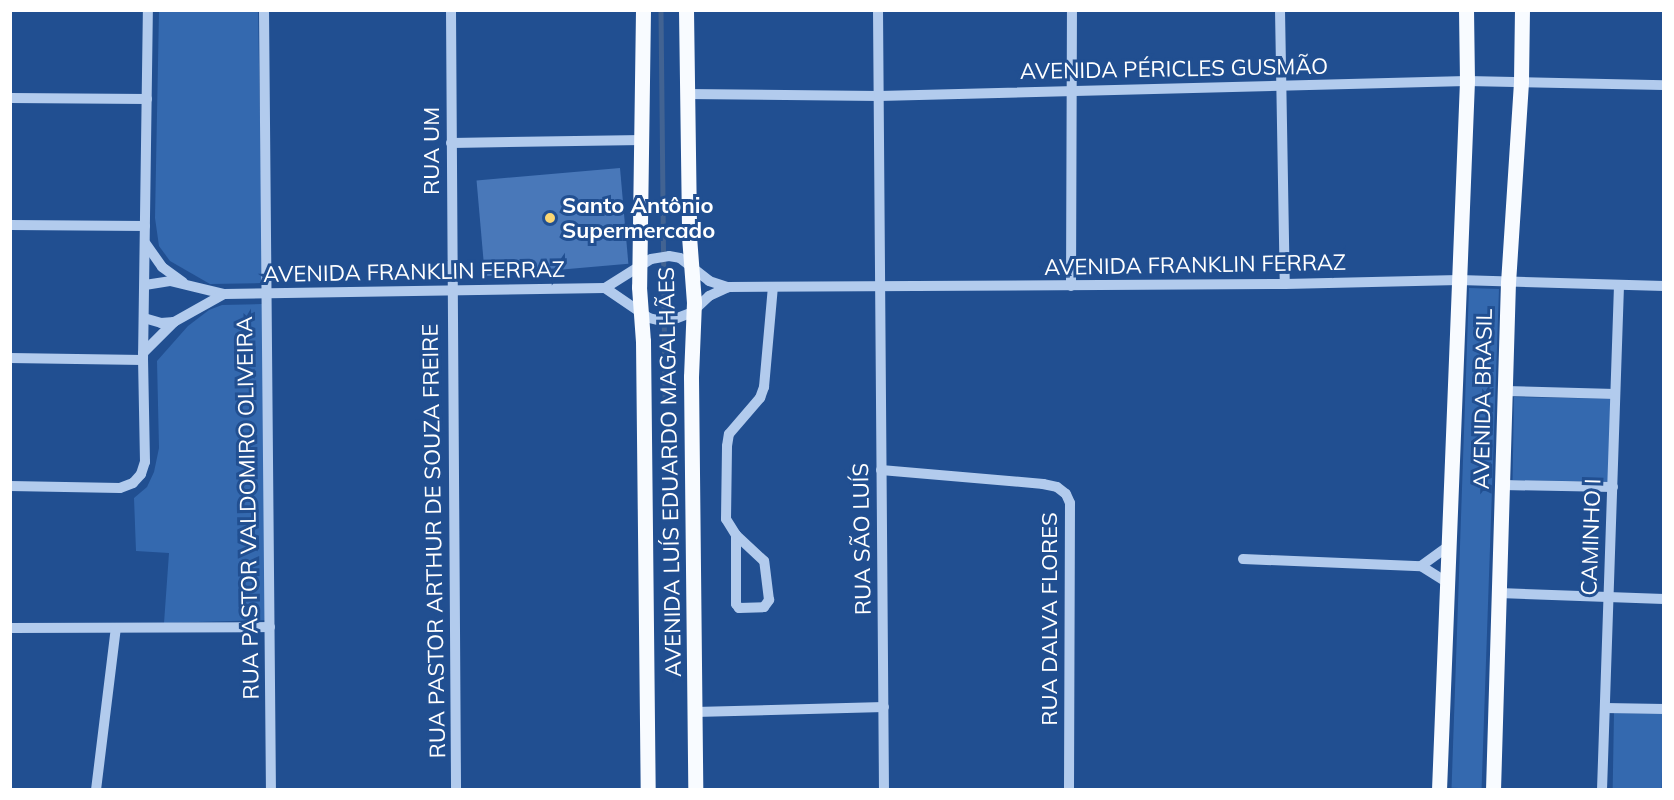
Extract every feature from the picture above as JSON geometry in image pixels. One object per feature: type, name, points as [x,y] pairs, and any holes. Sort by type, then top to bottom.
[{"type":"main road","name":"AVENIDA LUÍS EDUARDO MAGALHÃES","points":[[643,10],[648,789]]},
{"type":"main road","name":"AVENIDA LUÍS EDUARDO MAGALHÃES","points":[[686,10],[686,262],[691,377],[695,789]]},
{"type":"main road","name":"AVENIDA BRASIL","points":[[1439,789],[1467,81],[1466,10]]},
{"type":"main road","name":"AVENIDA BRASIL","points":[[1493,789],[1508,283],[1521,81],[1522,10]]},
{"type":"street","points":[[10,486],[120,488],[132,483],[141,474],[145,462],[143,357],[148,10]]},
{"type":"street","name":"RUA PASTOR VALDOMIRO OLIVEIRA","points":[[264,10],[271,789]]},
{"type":"street","name":"RUA UM","points":[[451,10],[452,292]]},
{"type":"street","name":"RUA SÃO LUÍS","points":[[878,10],[884,789]]},
{"type":"street","points":[[1071,10],[1073,91],[1071,286]]},
{"type":"street","points":[[1280,10],[1285,284]]},
{"type":"street","name":"AVENIDA PÉRICLES GUSMÃO","points":[[686,94],[879,96],[1467,81],[1664,86]]},
{"type":"street","points":[[10,98],[147,99]]},
{"type":"street","points":[[451,142],[643,140]]},
{"type":"street","points":[[10,225],[145,226]]},
{"type":"street","points":[[145,242],[162,267],[185,284]]},
{"type":"street","points":[[669,256],[686,262],[709,281],[728,287],[709,296],[689,314],[667,322],[645,315],[605,288],[646,263],[669,256]]},
{"type":"street","name":"AVENIDA FRANKLIN FERRAZ","points":[[728,287],[1285,284],[1459,280],[1664,286]]},
{"type":"street","name":"AVENIDA FRANKLIN FERRAZ","points":[[145,285],[163,281],[224,294],[605,288]]},
{"type":"street","name":"CAMINHO I","points":[[1602,789],[1619,286]]},
{"type":"street","points":[[736,535],[736,604],[739,608],[764,607],[769,600],[764,561],[736,535],[726,519],[727,446],[729,434],[760,398],[764,387],[773,287]]},
{"type":"street","name":"RUA PASTOR ARTHUR DE SOUZA FREIRE","points":[[452,292],[456,789]]},
{"type":"street","name":"AVENIDA FRANKLIN FERRAZ","points":[[143,357],[174,322],[224,294]]},
{"type":"street","points":[[144,318],[161,323],[174,322]]},
{"type":"street","points":[[10,358],[143,357]]},
{"type":"street","points":[[1505,391],[1615,394]]},
{"type":"street","name":"RUA DALVA FLORES","points":[[881,470],[1044,484],[1057,487],[1066,494],[1070,503],[1069,789]]},
{"type":"street","points":[[1503,485],[1612,487]]},
{"type":"street","points":[[1421,566],[1449,546]]},
{"type":"street","points":[[1243,559],[1421,566],[1447,582]]},
{"type":"street","points":[[1499,593],[1664,599]]},
{"type":"street","points":[[10,628],[270,627]]},
{"type":"street","points":[[96,789],[116,628]]},
{"type":"street","points":[[695,712],[884,707]]},
{"type":"street","points":[[1605,708],[1664,709]]},
{"type":"shaded area","points":[[159,11],[258,11],[263,283],[210,284],[170,261],[159,246],[155,218]]},
{"type":"shaded area","points":[[1469,288],[1499,289],[1482,789],[1452,788]]},
{"type":"shaded area","points":[[262,304],[267,620],[164,623],[169,553],[136,551],[134,498],[147,487],[154,472],[159,448],[157,361],[188,326],[209,310],[222,305]]},
{"type":"shaded area","points":[[1514,397],[1611,399],[1610,482],[1513,480]]},
{"type":"shaded area","points":[[1614,713],[1663,714],[1662,790],[1613,790]]},
{"type":"building","name":"Santo Antônio Supermercado","points":[[620,168],[628,264],[485,276],[477,181]]},
{"type":"waterway","points":[[661,10],[665,401]]},
{"type":"place","name":"Santo Antônio Supermercado","points":[[550,218]]}]
